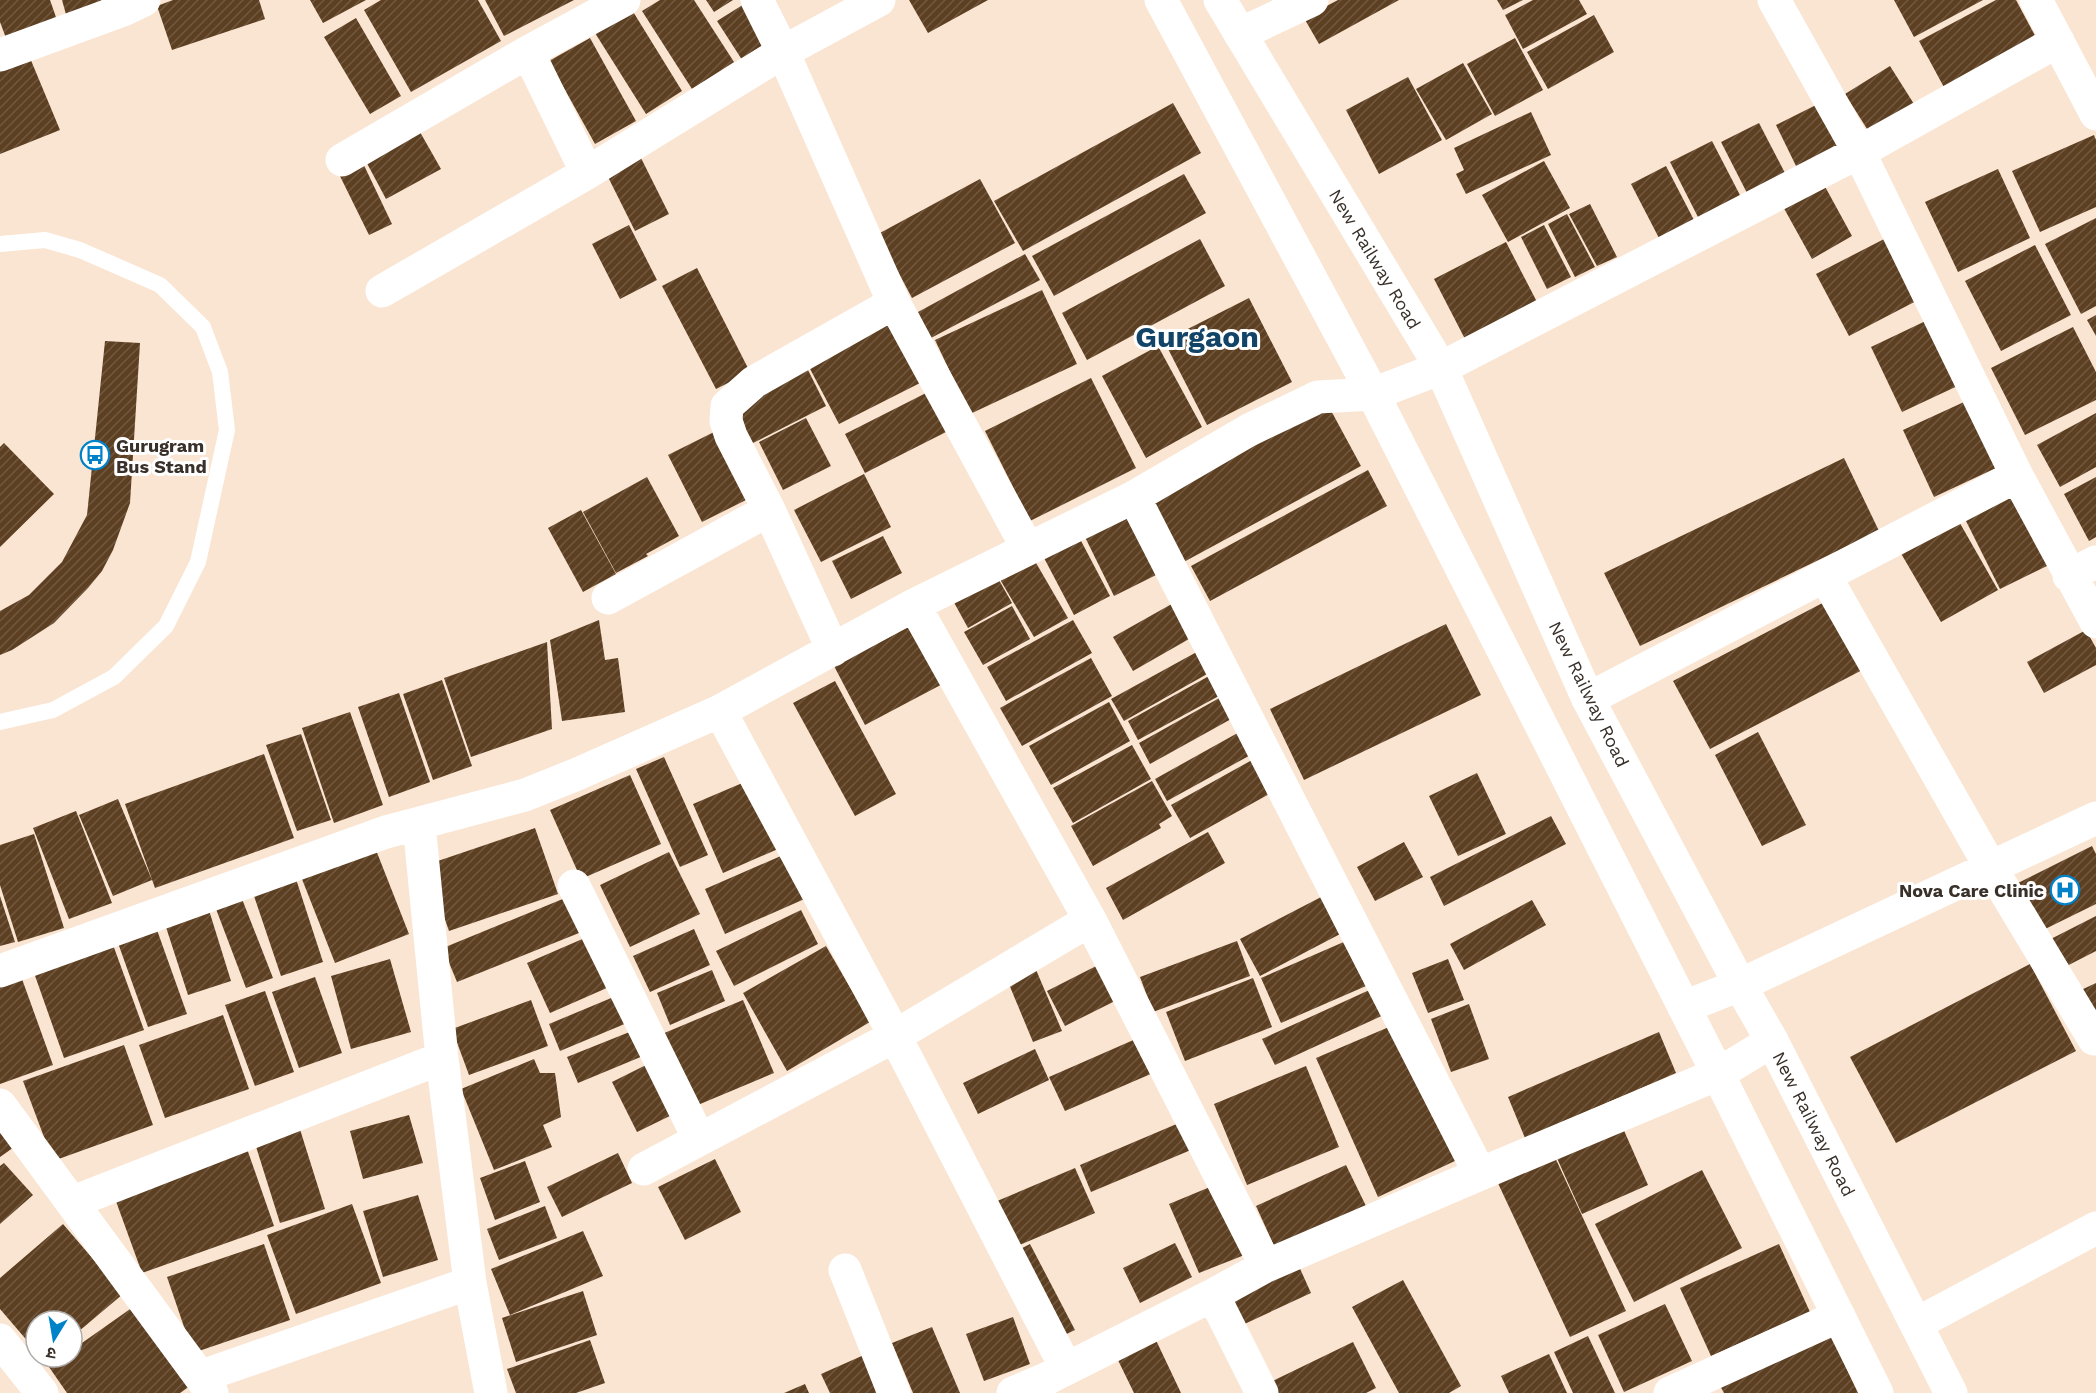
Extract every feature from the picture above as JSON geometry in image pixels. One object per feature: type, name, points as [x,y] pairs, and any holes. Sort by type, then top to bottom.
[{"type":"street","points":[[342,160],[528,52],[624,0]]},
{"type":"street","points":[[757,0],[783,52],[894,303],[1028,549]]},
{"type":"street","points":[[382,291],[587,173],[783,52],[879,0]]},
{"type":"street","points":[[1161,0],[1373,394],[1877,1393]]},
{"type":"street","name":"New Railway Road","points":[[1220,0],[1441,368],[1588,699],[1772,1041],[1951,1393]]},
{"type":"street","points":[[1240,34],[1312,0]]},
{"type":"street","points":[[1774,0],[1859,152],[2017,476],[2083,569],[2096,622]]},
{"type":"street","points":[[2036,0],[2096,114]]},
{"type":"street","points":[[0,55],[129,3]]},
{"type":"street","points":[[0,971],[386,832],[525,795],[720,711],[914,605],[1134,497],[1249,430],[1318,397],[1373,394],[1441,368],[1859,152],[2058,41]]},
{"type":"street","points":[[528,52],[587,173]]},
{"type":"street","points":[[833,650],[769,510],[731,436],[726,422],[727,406],[754,382],[894,303]]},
{"type":"street","points":[[1588,699],[2017,476]]},
{"type":"street","points":[[1134,497],[1480,1174]]},
{"type":"street","points":[[608,598],[769,510]]},
{"type":"street","points":[[1826,576],[1991,868],[2096,1039]]},
{"type":"street","points":[[914,605],[1090,920],[1266,1266]]},
{"type":"street","points":[[720,711],[895,1036],[1055,1380]]},
{"type":"street","points":[[1684,1007],[1740,985],[2096,818]]},
{"type":"street","points":[[419,824],[442,1058],[470,1282],[492,1393]]},
{"type":"street","points":[[574,886],[699,1139]]},
{"type":"street","points":[[644,1169],[895,1036],[1090,920]]},
{"type":"street","points":[[1013,1393],[1055,1380],[1266,1266],[1718,1074],[1772,1041]]},
{"type":"street","points":[[73,1202],[442,1058]]},
{"type":"street","points":[[0,1105],[207,1385],[470,1282]]},
{"type":"street","points":[[1916,1324],[2096,1228]]},
{"type":"street","points":[[846,1270],[894,1393]]},
{"type":"street","points":[[1212,1295],[1262,1393]]},
{"type":"street","points":[[1670,1393],[1839,1316]]},
{"type":"street","points":[[0,1340],[42,1393]]},
{"type":"lane","points":[[0,244],[45,240],[80,250],[160,285],[203,327],[220,372],[227,430],[198,562],[166,626],[114,677],[53,710],[0,722]]},
{"type":"building","points":[[0,0],[50,0],[57,20],[6,38],[0,22]]},
{"type":"building","points":[[62,0],[101,0],[103,10],[67,18]]},
{"type":"building","points":[[173,0],[259,0],[265,19],[172,50],[157,6]]},
{"type":"building","points":[[310,0],[366,0],[323,23]]},
{"type":"building","points":[[381,0],[478,0],[501,41],[411,92],[364,10]]},
{"type":"building","points":[[485,0],[574,0],[504,36]]},
{"type":"building","points":[[660,0],[694,0],[734,62],[692,89],[642,11]]},
{"type":"building","points":[[706,0],[733,0],[714,12]]},
{"type":"building","points":[[909,0],[988,0],[928,33]]},
{"type":"building","points":[[1338,0],[1399,0],[1319,44],[1304,18]]},
{"type":"building","points":[[1497,0],[1523,0],[1503,10]]},
{"type":"building","points":[[1533,0],[1579,0],[1587,14],[1523,49],[1505,15]]},
{"type":"building","points":[[1894,0],[1983,0],[1914,37]]},
{"type":"building","points":[[1996,0],[2016,0],[2039,43],[1946,91],[1919,41]]},
{"type":"building","points":[[749,1],[778,45],[746,66],[717,21]]},
{"type":"building","points":[[632,10],[682,91],[646,114],[595,33]]},
{"type":"building","points":[[1594,15],[1614,52],[1548,89],[1527,52]]},
{"type":"building","points":[[356,18],[401,96],[370,114],[324,37]]},
{"type":"building","points":[[590,38],[636,121],[595,144],[549,61]]},
{"type":"building","points":[[1515,38],[1543,90],[1495,116],[1467,64]]},
{"type":"building","points":[[30,58],[60,130],[0,154],[0,71]]},
{"type":"building","points":[[1463,63],[1492,114],[1446,140],[1416,89]]},
{"type":"building","points":[[1890,66],[1914,104],[1869,132],[1845,94]]},
{"type":"building","points":[[1408,77],[1442,140],[1379,174],[1346,110]]},
{"type":"building","points":[[1824,101],[1846,144],[1797,168],[1776,125]]},
{"type":"building","points":[[1173,103],[1201,153],[1023,251],[994,201]]},
{"type":"building","points":[[1531,112],[1551,155],[1466,194],[1456,174],[1464,170],[1454,148]]},
{"type":"building","points":[[1759,123],[1785,173],[1747,193],[1721,142]]},
{"type":"building","points":[[416,125],[441,169],[386,199],[362,154]]},
{"type":"building","points":[[2094,135],[2096,140],[2096,207],[2040,232],[2012,171]]},
{"type":"building","points":[[1712,141],[1742,199],[1700,221],[1670,162]]},
{"type":"building","points":[[638,152],[669,214],[635,231],[604,169]]},
{"type":"building","points":[[360,157],[392,224],[369,235],[336,168]]},
{"type":"building","points":[[1544,161],[1570,208],[1508,242],[1482,195]]},
{"type":"building","points":[[1666,166],[1695,222],[1660,240],[1631,184]]},
{"type":"building","points":[[1998,169],[2030,238],[1958,272],[1925,202]]},
{"type":"building","points":[[1184,174],[1206,213],[1054,296],[1032,256]]},
{"type":"building","points":[[980,179],[1015,243],[912,298],[878,234]]},
{"type":"building","points":[[1822,181],[1852,236],[1812,259],[1781,203]]},
{"type":"building","points":[[1590,204],[1617,257],[1597,266],[1569,214]]},
{"type":"building","points":[[1567,214],[1595,267],[1575,277],[1548,224]]},
{"type":"building","points":[[2096,218],[2096,306],[2081,314],[2045,244]]},
{"type":"building","points":[[629,225],[657,280],[620,299],[592,244]]},
{"type":"building","points":[[1544,225],[1571,277],[1547,289],[1521,237]]},
{"type":"building","points":[[1890,236],[1922,298],[1849,336],[1816,274]]},
{"type":"building","points":[[1200,239],[1225,286],[1087,360],[1062,313]]},
{"type":"building","points":[[1506,242],[1537,302],[1465,339],[1434,279]]},
{"type":"building","points":[[2035,245],[2071,315],[2001,351],[1965,281]]},
{"type":"building","points":[[1025,254],[1040,280],[931,338],[918,312]]},
{"type":"building","points":[[697,268],[750,372],[716,389],[662,286]]},
{"type":"building","points":[[1042,290],[1077,364],[970,414],[935,340]]},
{"type":"building","points":[[1249,298],[1292,382],[1207,425],[1164,341]]},
{"type":"building","points":[[2096,315],[2096,336],[2087,320]]},
{"type":"building","points":[[1934,317],[1966,382],[1902,412],[1871,347]]},
{"type":"building","points":[[890,323],[920,383],[839,424],[808,365]]},
{"type":"building","points":[[2073,327],[2096,372],[2096,400],[2025,435],[1991,368]]},
{"type":"building","points":[[105,341],[140,343],[130,503],[113,550],[102,571],[88,588],[54,623],[12,650],[0,655],[0,611],[29,595],[62,562],[87,515]]},
{"type":"building","points":[[1158,346],[1202,427],[1146,458],[1102,376]]},
{"type":"building","points":[[806,366],[826,406],[751,444],[730,404]]},
{"type":"building","points":[[1091,378],[1136,468],[1030,521],[985,431]]},
{"type":"building","points":[[928,392],[948,431],[865,473],[845,434]]},
{"type":"building","points":[[1964,402],[1996,468],[1934,497],[1903,430]]},
{"type":"building","points":[[1328,405],[1361,466],[1180,564],[1147,503]]},
{"type":"building","points":[[2096,413],[2096,467],[2060,487],[2037,445]]},
{"type":"building","points":[[806,418],[831,466],[783,490],[759,442]]},
{"type":"building","points":[[716,431],[750,498],[702,522],[668,455]]},
{"type":"building","points":[[4,443],[54,494],[0,547],[0,447]]},
{"type":"building","points":[[1844,458],[1879,531],[1640,646],[1604,573]]},
{"type":"building","points":[[1368,470],[1387,506],[1210,601],[1191,566]]},
{"type":"building","points":[[864,474],[891,527],[821,562],[794,510]]},
{"type":"building","points":[[647,477],[679,536],[616,573],[583,512]]},
{"type":"building","points":[[2096,477],[2096,537],[2089,541],[2064,494]]},
{"type":"building","points":[[2014,488],[2051,564],[2000,589],[1962,513]]},
{"type":"building","points":[[1128,509],[1160,573],[1114,596],[1082,531]]},
{"type":"building","points":[[581,510],[616,574],[583,592],[548,528]]},
{"type":"building","points":[[1957,518],[1998,590],[1941,622],[1899,550]]},
{"type":"building","points":[[883,536],[902,573],[851,599],[832,561]]},
{"type":"building","points":[[1079,537],[1110,596],[1074,615],[1043,556]]},
{"type":"building","points":[[1032,556],[1068,618],[1034,637],[998,576]]},
{"type":"building","points":[[995,573],[1012,603],[968,628],[951,597]]},
{"type":"building","points":[[1834,597],[1870,666],[1710,749],[1673,681]]},
{"type":"building","points":[[1177,601],[1196,635],[1133,671],[1113,637]]},
{"type":"building","points":[[1012,606],[1030,639],[983,665],[964,632]]},
{"type":"building","points":[[599,620],[605,660],[618,658],[625,712],[562,721],[550,640]]},
{"type":"building","points":[[922,620],[952,679],[865,725],[834,666]]},
{"type":"building","points":[[1073,620],[1092,653],[1006,701],[987,667]]},
{"type":"building","points":[[1446,624],[1481,695],[1304,780],[1270,709]]},
{"type":"building","points":[[2086,630],[2096,648],[2096,665],[2044,693],[2027,662]]},
{"type":"building","points":[[547,642],[552,729],[471,757],[444,678]]},
{"type":"building","points":[[1204,648],[1216,669],[1124,721],[1111,699]]},
{"type":"building","points":[[1091,658],[1112,696],[1022,746],[1000,708]]},
{"type":"building","points":[[1218,671],[1228,691],[1138,740],[1128,721]]},
{"type":"building","points":[[442,680],[472,766],[433,780],[403,694]]},
{"type":"building","points":[[835,681],[896,794],[855,816],[793,703]]},
{"type":"building","points":[[1230,692],[1242,713],[1150,764],[1139,743]]},
{"type":"building","points":[[399,693],[430,782],[389,797],[358,707]]},
{"type":"building","points":[[1109,702],[1130,741],[1051,785],[1029,746]]},
{"type":"building","points":[[350,712],[383,805],[334,823],[302,728]]},
{"type":"building","points":[[1243,730],[1256,752],[1167,801],[1155,779]]},
{"type":"building","points":[[1758,732],[1806,825],[1762,846],[1715,755]]},
{"type":"building","points":[[301,734],[331,820],[297,831],[266,745]]},
{"type":"building","points":[[1132,745],[1151,779],[1073,823],[1053,788]]},
{"type":"building","points":[[264,754],[294,838],[155,888],[125,804]]},
{"type":"building","points":[[664,757],[708,855],[680,867],[636,769]]},
{"type":"building","points":[[1252,760],[1271,793],[1190,838],[1171,805]]},
{"type":"building","points":[[1477,773],[1506,834],[1458,856],[1429,796]]},
{"type":"building","points":[[630,775],[661,844],[581,879],[550,810]]},
{"type":"building","points":[[747,781],[778,849],[723,873],[693,804]]},
{"type":"building","points":[[1152,781],[1172,816],[1159,824],[1161,828],[1093,866],[1071,826]]},
{"type":"building","points":[[118,799],[152,880],[113,896],[79,815]]},
{"type":"building","points":[[76,811],[112,903],[69,919],[33,828]]},
{"type":"building","points":[[1551,816],[1566,844],[1444,906],[1430,877]]},
{"type":"building","points":[[535,828],[558,894],[449,931],[426,865]]},
{"type":"building","points":[[1208,832],[1225,863],[1123,920],[1106,888]]},
{"type":"building","points":[[34,834],[64,928],[18,942],[0,885],[0,845]]},
{"type":"building","points":[[1404,842],[1423,877],[1375,901],[1357,867]]},
{"type":"building","points":[[374,845],[409,934],[335,963],[300,874]]},
{"type":"building","points":[[2092,846],[2096,854],[2096,904],[2037,933],[2014,885]]},
{"type":"building","points":[[669,852],[700,914],[630,947],[600,885]]},
{"type":"building","points":[[790,852],[809,897],[725,934],[705,889]]},
{"type":"building","points":[[296,879],[323,962],[281,976],[253,893]]},
{"type":"building","points":[[1325,895],[1344,932],[1260,976],[1240,939]]},
{"type":"building","points":[[0,896],[15,942],[0,946]]},
{"type":"building","points":[[570,896],[584,931],[457,982],[443,948]]},
{"type":"building","points":[[242,899],[273,978],[246,988],[216,909]]},
{"type":"building","points":[[1532,900],[1546,925],[1464,970],[1450,944]]},
{"type":"building","points":[[208,907],[231,981],[188,995],[164,921]]},
{"type":"building","points":[[801,910],[818,944],[734,986],[716,951]]},
{"type":"building","points":[[2096,916],[2096,951],[2055,972],[2041,944]]},
{"type":"building","points":[[694,929],[710,965],[650,992],[633,956]]},
{"type":"building","points":[[157,930],[187,1014],[148,1027],[118,943]]},
{"type":"building","points":[[587,937],[609,987],[550,1013],[527,963]]},
{"type":"building","points":[[1237,941],[1250,976],[1153,1012],[1140,977]]},
{"type":"building","points":[[1346,941],[1366,986],[1281,1023],[1261,978]]},
{"type":"building","points":[[112,942],[144,1030],[64,1058],[33,970]]},
{"type":"building","points":[[826,946],[870,1022],[787,1071],[743,993]]},
{"type":"building","points":[[390,959],[411,1032],[351,1049],[331,976]]},
{"type":"building","points":[[1448,959],[1464,1000],[1428,1013],[1412,973]]},
{"type":"building","points":[[1108,960],[1125,996],[1065,1026],[1047,991]]},
{"type":"building","points":[[2030,964],[2076,1051],[1896,1143],[1850,1057]]},
{"type":"building","points":[[1034,965],[1062,1031],[1033,1042],[1006,977]]},
{"type":"building","points":[[712,970],[725,1001],[670,1025],[657,993]]},
{"type":"building","points":[[315,977],[342,1053],[299,1068],[272,992]]},
{"type":"building","points":[[1253,978],[1272,1027],[1185,1061],[1166,1012]]},
{"type":"building","points":[[22,979],[53,1065],[0,1084],[0,986]]},
{"type":"building","points":[[2096,983],[2096,1010],[2092,1012],[2081,990]]},
{"type":"building","points":[[1376,987],[1388,1013],[1275,1065],[1262,1039]]},
{"type":"building","points":[[265,991],[294,1072],[255,1086],[225,1005]]},
{"type":"building","points":[[616,996],[627,1023],[560,1051],[549,1024]]},
{"type":"building","points":[[531,1000],[548,1046],[469,1075],[452,1029]]},
{"type":"building","points":[[743,1000],[774,1073],[693,1107],[662,1034]]},
{"type":"building","points":[[1469,1004],[1489,1059],[1451,1072],[1431,1019]]},
{"type":"building","points":[[223,1015],[249,1089],[165,1118],[139,1045]]},
{"type":"building","points":[[1396,1024],[1457,1160],[1378,1197],[1316,1058]]},
{"type":"building","points":[[632,1031],[643,1056],[578,1083],[567,1057]]},
{"type":"building","points":[[1659,1032],[1676,1073],[1525,1138],[1508,1097]]},
{"type":"building","points":[[1138,1038],[1153,1073],[1065,1111],[1049,1077]]},
{"type":"building","points":[[124,1045],[153,1125],[53,1161],[23,1081]]},
{"type":"building","points":[[1035,1049],[1049,1080],[978,1114],[963,1083]]},
{"type":"building","points":[[534,1059],[540,1073],[555,1073],[561,1117],[543,1125],[552,1147],[494,1170],[461,1089]]},
{"type":"building","points":[[652,1062],[678,1112],[637,1132],[612,1082]]},
{"type":"building","points":[[1306,1066],[1339,1147],[1247,1185],[1214,1104]]},
{"type":"building","points":[[409,1115],[423,1163],[363,1179],[350,1131]]},
{"type":"building","points":[[1186,1120],[1198,1147],[1091,1192],[1080,1165]]},
{"type":"building","points":[[0,1121],[17,1145],[0,1157]]},
{"type":"building","points":[[298,1123],[325,1209],[280,1223],[253,1137]]},
{"type":"building","points":[[1622,1126],[1648,1185],[1582,1214],[1556,1156]]},
{"type":"building","points":[[246,1146],[274,1226],[142,1273],[113,1193]]},
{"type":"building","points":[[618,1153],[632,1183],[562,1217],[547,1187]]},
{"type":"building","points":[[1553,1153],[1626,1311],[1570,1337],[1496,1179]]},
{"type":"building","points":[[715,1159],[741,1212],[685,1240],[658,1187]]},
{"type":"building","points":[[525,1161],[540,1202],[495,1220],[480,1178]]},
{"type":"building","points":[[4,1163],[33,1195],[0,1224],[0,1166]]},
{"type":"building","points":[[1346,1165],[1366,1206],[1275,1248],[1256,1206]]},
{"type":"building","points":[[1075,1168],[1095,1213],[1010,1249],[990,1204]]},
{"type":"building","points":[[1702,1170],[1742,1248],[1634,1302],[1595,1224]]},
{"type":"building","points":[[1222,1182],[1252,1252],[1199,1273],[1169,1204]]},
{"type":"building","points":[[418,1195],[438,1260],[383,1277],[363,1211]]},
{"type":"building","points":[[352,1204],[381,1283],[296,1314],[267,1235]]},
{"type":"building","points":[[545,1206],[557,1238],[499,1260],[487,1229]]},
{"type":"building","points":[[63,1224],[123,1294],[84,1327],[84,1309],[24,1309],[24,1337],[0,1309],[0,1278]]},
{"type":"building","points":[[583,1231],[603,1276],[510,1315],[491,1269]]},
{"type":"building","points":[[1175,1243],[1192,1277],[1140,1303],[1123,1268]]},
{"type":"building","points":[[264,1244],[290,1320],[193,1353],[167,1277]]},
{"type":"building","points":[[1030,1244],[1075,1330],[1054,1340],[1009,1255]]},
{"type":"building","points":[[1779,1244],[1810,1312],[1711,1356],[1680,1288]]},
{"type":"building","points":[[1297,1262],[1311,1293],[1238,1327],[1224,1296]]},
{"type":"building","points":[[1403,1280],[1461,1386],[1449,1393],[1399,1393],[1352,1307]]},
{"type":"building","points":[[583,1291],[597,1335],[516,1362],[502,1318]]},
{"type":"building","points":[[1665,1304],[1692,1361],[1624,1392],[1598,1335]]},
{"type":"building","points":[[133,1307],[190,1386],[180,1393],[67,1393],[50,1369],[84,1369],[84,1342]]},
{"type":"building","points":[[1013,1317],[1030,1364],[984,1381],[966,1334]]},
{"type":"building","points":[[932,1327],[960,1393],[913,1393],[892,1343]]},
{"type":"building","points":[[1828,1329],[1858,1393],[1724,1393],[1718,1382]]},
{"type":"building","points":[[1154,1336],[1181,1393],[1134,1393],[1115,1354]]},
{"type":"building","points":[[1588,1336],[1615,1393],[1573,1393],[1554,1352]]},
{"type":"building","points":[[590,1340],[605,1383],[576,1393],[516,1393],[507,1369]]},
{"type":"building","points":[[1353,1342],[1376,1388],[1366,1393],[1265,1393],[1262,1386]]},
{"type":"building","points":[[873,1351],[892,1393],[830,1393],[821,1374]]},
{"type":"building","points":[[1549,1354],[1567,1393],[1509,1393],[1501,1376]]},
{"type":"building","points":[[805,1384],[809,1393],[784,1393]]},
{"type":"place","name":"Gurugram Bus Stand","points":[[95,455]]},
{"type":"place","name":"Nova Care Clinic","points":[[2065,890]]},
{"type":"district","name":"Gurgaon","points":[[1197,336]]}]
